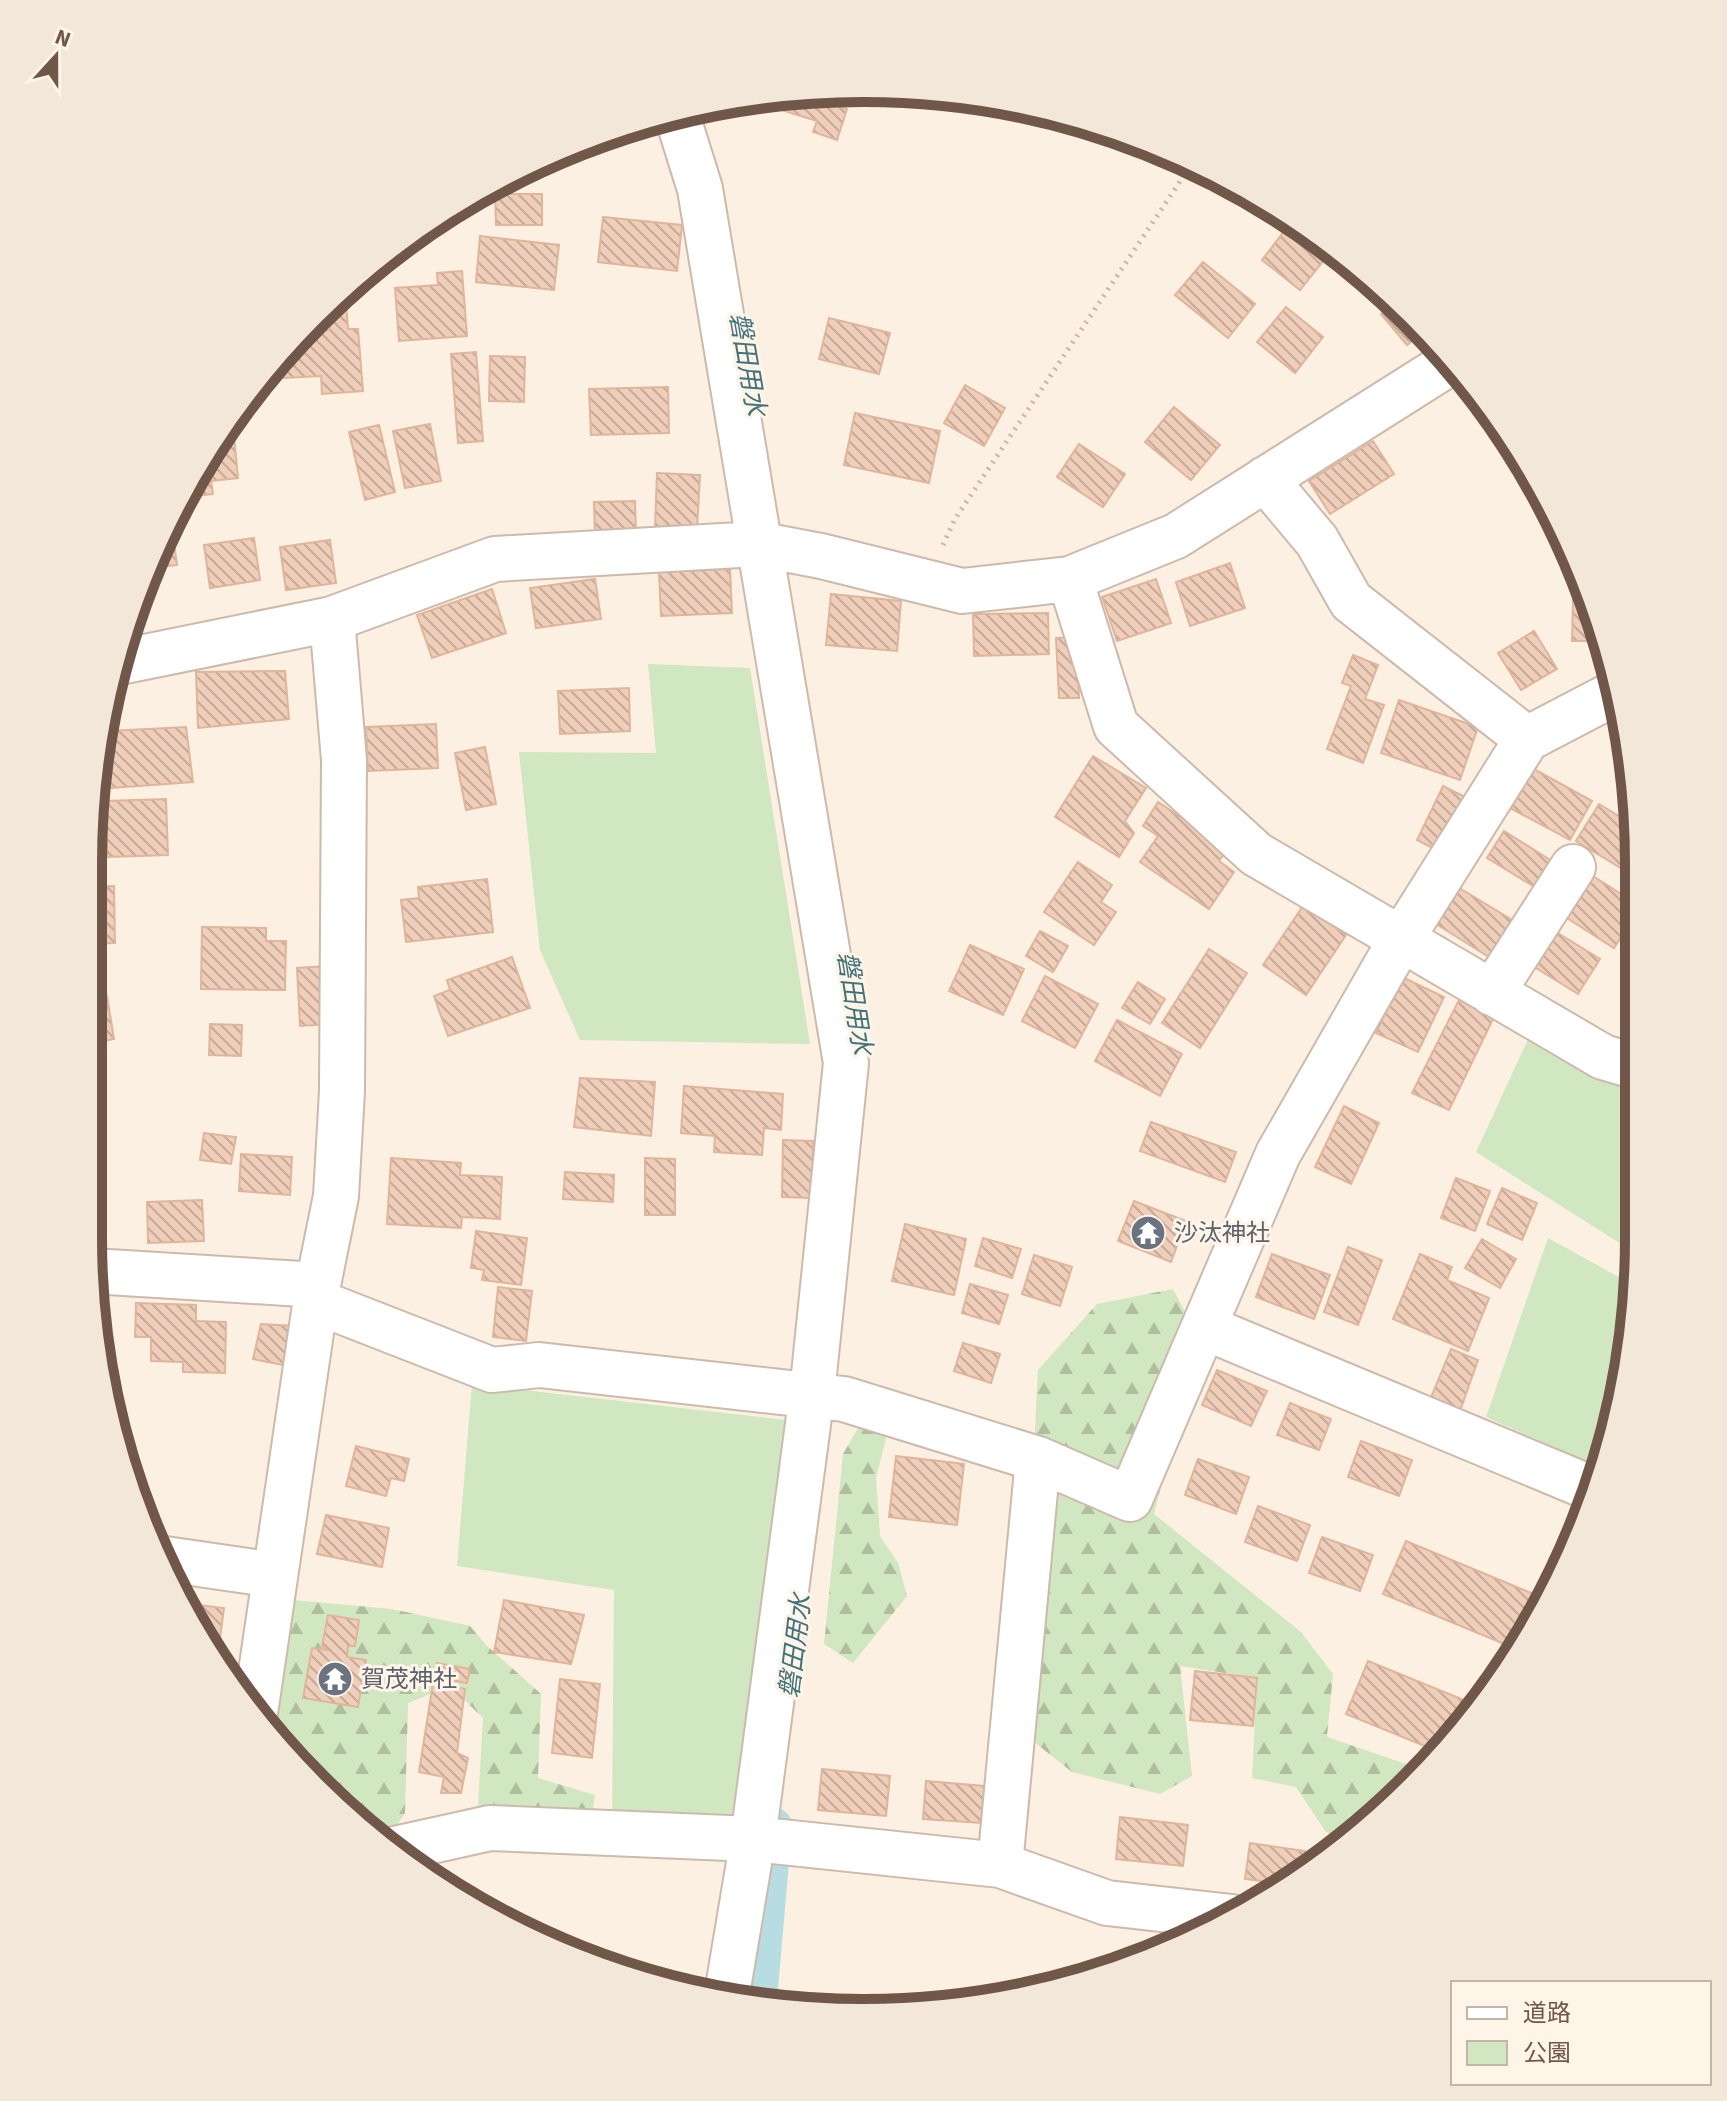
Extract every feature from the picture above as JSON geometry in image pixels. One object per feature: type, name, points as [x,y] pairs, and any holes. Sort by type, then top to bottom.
[{"type":"street","points":[[680,125],[700,189],[846,1063],[824,1396],[728,1986]]},
{"type":"street","points":[[130,660],[332,619],[495,559],[757,544],[962,591],[1070,579],[1176,536],[1442,368]]},
{"type":"street","points":[[1265,479],[1317,541],[1351,601],[1527,739]]},
{"type":"street","points":[[1070,579],[1116,726],[1256,854],[1603,1057],[1625,1063]]},
{"type":"street","points":[[257,1698],[317,1293],[336,1196],[342,1091],[344,760],[332,619]]},
{"type":"street","points":[[103,1272],[317,1293],[492,1370],[539,1365],[824,1396],[1038,1459],[1130,1499],[1278,1154],[1400,941],[1527,739],[1606,698]]},
{"type":"street","points":[[1492,993],[1573,867]]},
{"type":"street","points":[[1204,1327],[1584,1485]]},
{"type":"street","points":[[1000,1865],[1038,1459]]},
{"type":"street","points":[[175,1560],[275,1575]]},
{"type":"street","points":[[406,1847],[490,1828],[753,1839],[1000,1865],[1107,1903],[1210,1915]]},
{"type":"path","points":[[927,582],[955,519],[1185,174]]},
{"type":"green space","points":[[648,664],[750,668],[810,1044],[580,1040],[540,950],[519,752],[656,753]]},
{"type":"green space","points":[[1537,1020],[1625,1056],[1625,1246],[1476,1152]]},
{"type":"green space","points":[[1548,1238],[1623,1279],[1610,1386],[1591,1463],[1486,1417]]},
{"type":"green space","points":[[1173,1289],[1199,1338],[1154,1514],[1301,1632],[1333,1674],[1327,1737],[1412,1766],[1334,1836],[1326,1832],[1296,1787],[1252,1778],[1257,1678],[1180,1666],[1192,1776],[1160,1794],[1072,1772],[1013,1725],[1028,1573],[1038,1370],[1097,1304]]},
{"type":"green space","points":[[472,1384],[785,1420],[753,1839],[612,1833],[614,1590],[457,1566]]},
{"type":"green space","points":[[858,1428],[888,1431],[876,1477],[880,1536],[898,1563],[907,1596],[853,1663],[824,1644],[843,1454]]},
{"type":"green space","points":[[271,1598],[392,1609],[470,1626],[486,1645],[541,1694],[538,1778],[595,1795],[590,1832],[551,1831],[478,1805],[483,1718],[450,1686],[408,1703],[405,1813],[391,1834],[325,1776],[259,1701]]},
{"type":"building","points":[[832,103],[847,109],[837,140],[813,132],[817,121],[775,108]]},
{"type":"building","points":[[502,194],[542,194],[542,225],[496,225],[495,198]]},
{"type":"building","points":[[603,217],[682,225],[677,271],[598,262]]},
{"type":"building","points":[[1286,229],[1326,258],[1300,290],[1262,260]]},
{"type":"building","points":[[480,236],[559,245],[554,290],[476,282]]},
{"type":"building","points":[[1203,262],[1255,304],[1228,338],[1175,295]]},
{"type":"building","points":[[462,271],[467,336],[399,341],[395,288],[438,285],[437,273]]},
{"type":"building","points":[[346,305],[348,329],[358,329],[363,391],[322,394],[321,376],[284,378],[283,370],[320,331],[330,330],[329,321]]},
{"type":"building","points":[[1286,307],[1323,337],[1295,373],[1257,342]]},
{"type":"building","points":[[1386,310],[1415,339],[1407,345],[1381,314]]},
{"type":"building","points":[[829,318],[890,333],[879,374],[819,359]]},
{"type":"building","points":[[476,352],[483,441],[458,443],[451,354]]},
{"type":"building","points":[[490,356],[525,357],[524,402],[489,401]]},
{"type":"building","points":[[965,385],[1005,408],[984,446],[944,423]]},
{"type":"building","points":[[668,387],[669,433],[591,435],[589,389]]},
{"type":"building","points":[[1174,407],[1220,445],[1191,480],[1145,442]]},
{"type":"building","points":[[855,413],[940,431],[929,483],[844,465]]},
{"type":"building","points":[[430,424],[441,481],[405,488],[393,431]]},
{"type":"building","points":[[379,425],[395,492],[365,500],[349,432]]},
{"type":"building","points":[[234,435],[238,478],[211,481],[213,494],[197,496]]},
{"type":"building","points":[[1373,441],[1394,474],[1330,514],[1309,481]]},
{"type":"building","points":[[1079,444],[1125,474],[1103,507],[1057,477]]},
{"type":"building","points":[[657,473],[700,475],[697,529],[655,527]]},
{"type":"building","points":[[635,501],[636,535],[595,535],[594,502]]},
{"type":"building","points":[[254,538],[260,580],[210,588],[204,545]]},
{"type":"building","points":[[330,540],[336,583],[286,590],[280,547]]},
{"type":"building","points":[[174,542],[177,565],[162,567]]},
{"type":"building","points":[[1230,563],[1245,608],[1190,626],[1176,582]]},
{"type":"building","points":[[730,569],[732,613],[661,616],[659,572]]},
{"type":"building","points":[[595,579],[601,619],[536,628],[530,588]]},
{"type":"building","points":[[1156,579],[1171,623],[1117,641],[1102,597]]},
{"type":"building","points":[[1573,588],[1592,641],[1572,641]]},
{"type":"building","points":[[492,589],[506,633],[432,658],[417,615]]},
{"type":"building","points":[[831,594],[901,601],[897,651],[826,645]]},
{"type":"building","points":[[1048,613],[1049,654],[974,656],[973,614]]},
{"type":"building","points":[[1534,631],[1557,669],[1521,690],[1498,653]]},
{"type":"building","points":[[1076,637],[1079,698],[1059,698],[1056,638]]},
{"type":"building","points":[[1353,655],[1378,665],[1365,699],[1384,705],[1363,763],[1327,749],[1351,686],[1342,683]]},
{"type":"building","points":[[285,671],[289,719],[198,728],[196,672]]},
{"type":"building","points":[[629,688],[630,731],[560,734],[558,691]]},
{"type":"building","points":[[1399,700],[1478,727],[1460,780],[1381,753]]},
{"type":"building","points":[[436,724],[438,768],[368,771],[366,727]]},
{"type":"building","points":[[186,727],[193,782],[107,788],[114,731]]},
{"type":"building","points":[[485,747],[496,804],[466,810],[455,753]]},
{"type":"building","points":[[1093,756],[1146,788],[1125,821],[1134,833],[1119,857],[1055,817]]},
{"type":"building","points":[[1532,768],[1592,801],[1570,840],[1510,808]]},
{"type":"building","points":[[1443,786],[1471,800],[1444,854],[1417,840]]},
{"type":"building","points":[[166,799],[168,855],[107,857],[106,801]]},
{"type":"building","points":[[1158,802],[1228,848],[1219,861],[1234,872],[1209,909],[1140,862],[1158,836],[1143,826]]},
{"type":"building","points":[[1599,804],[1623,819],[1625,871],[1576,841]]},
{"type":"building","points":[[1504,831],[1555,863],[1538,889],[1487,858]]},
{"type":"building","points":[[1078,862],[1112,885],[1101,902],[1116,912],[1094,945],[1044,912]]},
{"type":"building","points":[[1585,871],[1625,896],[1625,931],[1614,948],[1559,913]]},
{"type":"building","points":[[487,879],[493,932],[406,942],[401,900],[419,898],[418,887]]},
{"type":"building","points":[[102,886],[114,886],[115,943],[102,944]]},
{"type":"building","points":[[1456,886],[1524,927],[1500,964],[1433,922]]},
{"type":"building","points":[[1303,906],[1346,935],[1306,995],[1263,965]]},
{"type":"building","points":[[202,927],[266,928],[266,941],[286,941],[285,990],[201,989]]},
{"type":"building","points":[[1553,930],[1600,959],[1578,994],[1531,965]]},
{"type":"building","points":[[1040,931],[1068,946],[1053,972],[1026,956]]},
{"type":"building","points":[[970,945],[1024,969],[1003,1015],[949,991]]},
{"type":"building","points":[[1209,949],[1247,973],[1200,1048],[1162,1023]]},
{"type":"building","points":[[512,957],[530,1008],[448,1036],[434,996],[450,990],[447,980]]},
{"type":"building","points":[[327,966],[331,1024],[300,1026],[297,968]]},
{"type":"building","points":[[1045,976],[1098,1004],[1075,1048],[1022,1021]]},
{"type":"building","points":[[1402,977],[1444,997],[1418,1052],[1376,1033]]},
{"type":"building","points":[[1138,982],[1165,999],[1150,1024],[1122,1008]]},
{"type":"building","points":[[107,996],[114,1039],[102,1041],[102,997]]},
{"type":"building","points":[[1459,1000],[1494,1017],[1449,1110],[1412,1093]]},
{"type":"building","points":[[1117,1020],[1182,1054],[1160,1096],[1095,1061]]},
{"type":"building","points":[[210,1024],[242,1025],[241,1056],[209,1055]]},
{"type":"building","points":[[580,1078],[655,1082],[651,1136],[574,1127]]},
{"type":"building","points":[[684,1086],[783,1094],[781,1130],[764,1128],[762,1155],[714,1152],[715,1136],[681,1133]]},
{"type":"building","points":[[1344,1106],[1379,1123],[1351,1184],[1315,1167]]},
{"type":"building","points":[[1151,1122],[1236,1152],[1225,1182],[1140,1151]]},
{"type":"building","points":[[204,1133],[236,1137],[231,1164],[200,1160]]},
{"type":"building","points":[[783,1140],[813,1141],[812,1198],[782,1197]]},
{"type":"building","points":[[241,1154],[292,1157],[290,1195],[239,1191]]},
{"type":"building","points":[[391,1158],[461,1163],[460,1175],[502,1177],[500,1219],[462,1217],[461,1228],[387,1224]]},
{"type":"building","points":[[645,1158],[675,1159],[675,1215],[645,1215]]},
{"type":"building","points":[[565,1172],[614,1175],[613,1202],[563,1199]]},
{"type":"building","points":[[1456,1178],[1490,1191],[1475,1231],[1441,1218]]},
{"type":"building","points":[[1502,1188],[1537,1203],[1522,1240],[1487,1224]]},
{"type":"building","points":[[202,1200],[204,1241],[148,1243],[147,1202]]},
{"type":"building","points":[[1134,1201],[1186,1221],[1171,1262],[1118,1241]]},
{"type":"building","points":[[905,1224],[966,1239],[954,1295],[892,1281]]},
{"type":"building","points":[[476,1231],[527,1238],[521,1285],[482,1280],[484,1270],[471,1268]]},
{"type":"building","points":[[983,1238],[1021,1249],[1012,1278],[975,1266]]},
{"type":"building","points":[[1482,1239],[1516,1259],[1500,1288],[1465,1268]]},
{"type":"building","points":[[1348,1247],[1382,1260],[1358,1325],[1324,1312]]},
{"type":"building","points":[[1272,1254],[1330,1275],[1314,1319],[1256,1297]]},
{"type":"building","points":[[1420,1254],[1452,1267],[1447,1280],[1489,1298],[1468,1351],[1393,1319]]},
{"type":"building","points":[[1034,1255],[1072,1267],[1060,1306],[1022,1294]]},
{"type":"building","points":[[970,1284],[1008,1295],[999,1324],[962,1313]]},
{"type":"building","points":[[498,1287],[532,1291],[526,1341],[493,1337]]},
{"type":"building","points":[[136,1303],[196,1305],[196,1321],[226,1322],[225,1373],[183,1372],[183,1362],[151,1361],[151,1337],[135,1337]]},
{"type":"building","points":[[261,1324],[295,1326],[288,1366],[253,1359]]},
{"type":"building","points":[[963,1343],[1000,1354],[991,1383],[954,1371]]},
{"type":"building","points":[[1451,1349],[1478,1360],[1460,1411],[1430,1400]]},
{"type":"building","points":[[1217,1370],[1267,1391],[1251,1426],[1202,1405]]},
{"type":"building","points":[[1290,1403],[1331,1419],[1319,1450],[1277,1435]]},
{"type":"building","points":[[1361,1441],[1412,1460],[1399,1496],[1348,1477]]},
{"type":"building","points":[[356,1446],[409,1459],[404,1481],[391,1478],[386,1496],[346,1486]]},
{"type":"building","points":[[896,1456],[964,1464],[957,1525],[889,1517]]},
{"type":"building","points":[[1198,1459],[1249,1477],[1236,1514],[1185,1495]]},
{"type":"building","points":[[1258,1506],[1310,1525],[1297,1561],[1245,1542]]},
{"type":"building","points":[[326,1515],[389,1528],[382,1567],[317,1554]]},
{"type":"building","points":[[1322,1537],[1373,1555],[1360,1591],[1309,1573]]},
{"type":"building","points":[[1406,1541],[1535,1595],[1507,1645],[1383,1594]]},
{"type":"building","points":[[504,1600],[584,1615],[571,1664],[494,1652]]},
{"type":"building","points":[[197,1605],[224,1608],[219,1643]]},
{"type":"building","name":"賀茂神社","points":[[328,1615],[359,1620],[355,1646],[348,1646],[347,1657],[366,1660],[358,1707],[303,1698],[312,1648],[327,1650],[322,1646]]},
{"type":"building","points":[[1368,1661],[1468,1702],[1429,1748],[1346,1714]]},
{"type":"building","points":[[437,1663],[470,1669],[467,1683],[435,1677]]},
{"type":"building","points":[[1195,1671],[1257,1678],[1253,1726],[1190,1720]]},
{"type":"building","points":[[560,1679],[600,1684],[592,1758],[552,1753]]},
{"type":"building","points":[[433,1683],[465,1689],[457,1753],[468,1758],[461,1793],[441,1793],[444,1777],[419,1772]]},
{"type":"building","points":[[822,1769],[890,1776],[886,1816],[818,1810]]},
{"type":"building","points":[[926,1781],[984,1786],[981,1823],[923,1819]]},
{"type":"building","points":[[1120,1817],[1188,1825],[1183,1866],[1116,1859]]},
{"type":"building","points":[[1250,1843],[1305,1851],[1304,1859],[1269,1882],[1245,1879]]},
{"type":"waterway","name":"磐田用水","points":[[759,1991],[773,1826]]},
{"type":"place","name":"沙汰神社","points":[[1148,1233]]},
{"type":"place","name":"賀茂神社","points":[[335,1679]]}]
